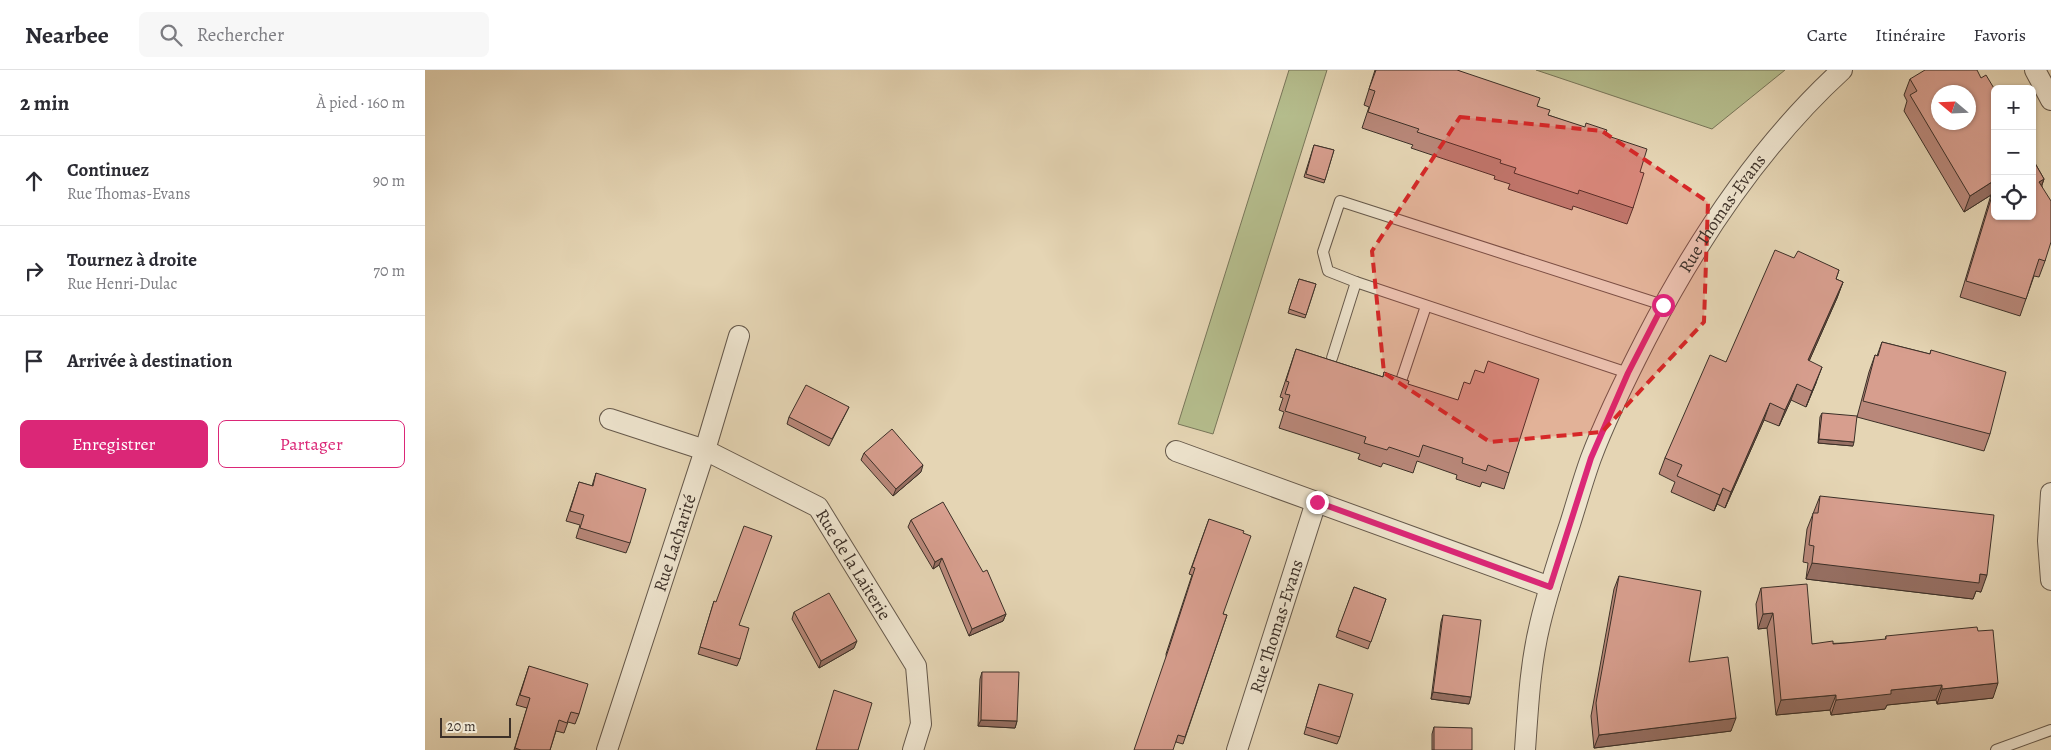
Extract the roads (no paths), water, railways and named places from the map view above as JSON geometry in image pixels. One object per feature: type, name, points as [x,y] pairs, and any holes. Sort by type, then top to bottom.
[{"type":"street","name":"Rue Thomas-Evans","points":[[1525,750],[1529,692],[1539,625],[1591,458],[1628,373],[1663,305],[1717,216],[1764,152],[1842,70]]},
{"type":"street","points":[[2035,70],[2051,100]]},
{"type":"street","name":"Rue Lacharité","points":[[607,750],[705,450],[739,336]]},
{"type":"street","name":"Rue de la Laiterie","points":[[610,419],[705,450],[818,507],[916,666],[921,724],[913,750]]},
{"type":"street","points":[[1177,451],[1550,587]]},
{"type":"street","points":[[2051,493],[2048,542],[2051,580]]},
{"type":"street","name":"Rue Thomas-Evans","points":[[1237,750],[1317,502]]},
{"type":"lane","points":[[1628,373],[1328,272],[1323,252],[1340,200],[1663,305]]},
{"type":"lane","points":[[1332,358],[1356,282]]},
{"type":"lane","points":[[1401,381],[1426,306]]},
{"type":"lane","points":[[1996,750],[2051,730]]}]
